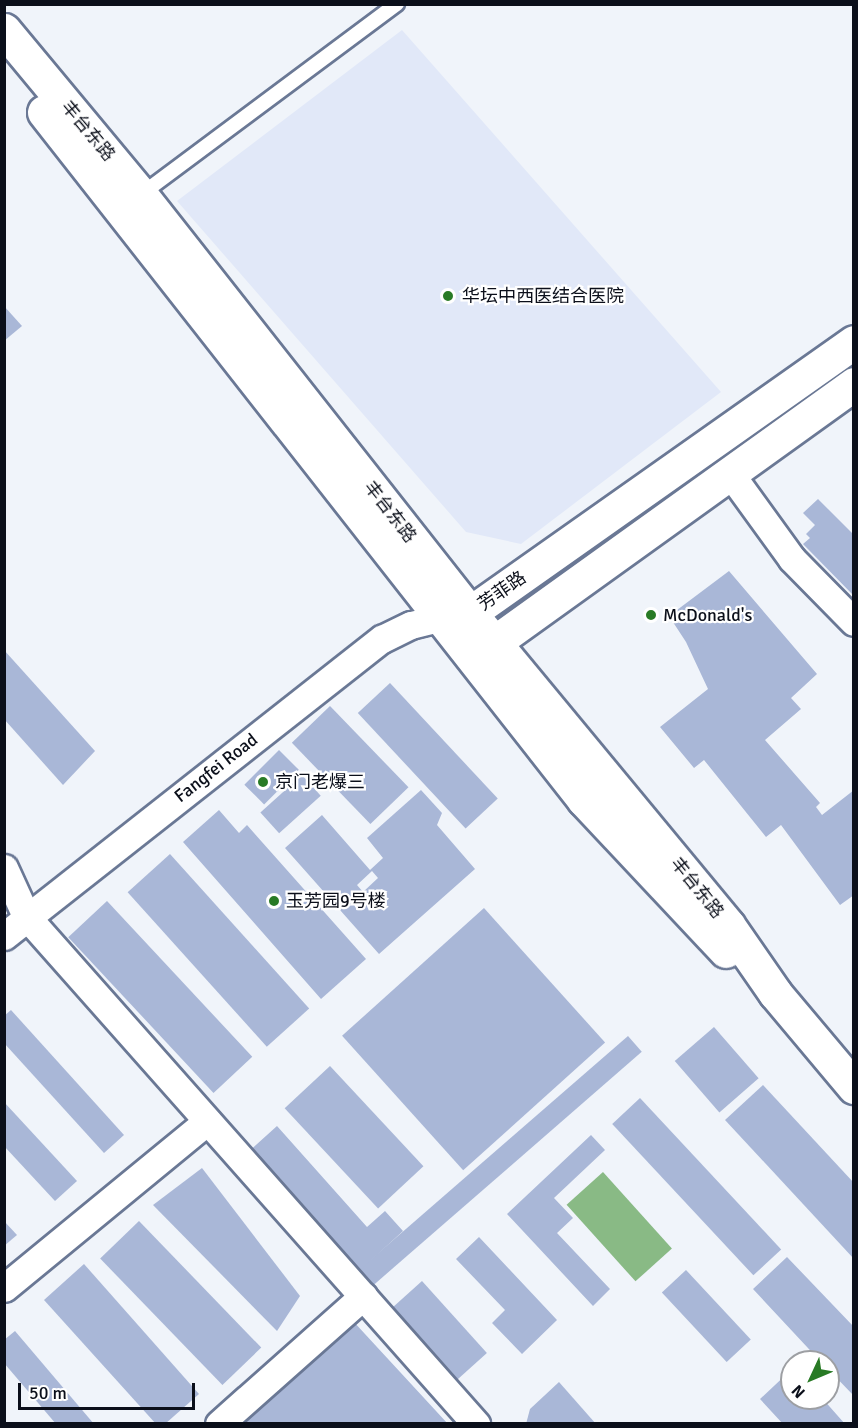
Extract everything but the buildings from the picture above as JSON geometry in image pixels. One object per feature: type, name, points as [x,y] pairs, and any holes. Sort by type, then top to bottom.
[{"type":"street","name":"丰台东路","points":[[4,30],[439,618],[584,800],[711,939],[775,993]]},
{"type":"street","name":"丰台东路","points":[[4,64],[131,202],[728,925],[775,993],[854,1088]]},
{"type":"street","name":"芳菲路","points":[[439,618],[470,613],[854,342]]},
{"type":"street","name":"芳菲路","points":[[439,618],[495,642],[854,384]]},
{"type":"street","points":[[729,472],[792,559],[854,622]]},
{"type":"street","name":"Fangfei Road","points":[[4,936],[26,916],[382,639],[439,618]]},
{"type":"street","points":[[4,868],[26,916],[476,1424]]},
{"type":"street","points":[[4,1288],[207,1121]]},
{"type":"street","points":[[219,1424],[363,1296]]},
{"type":"lane","points":[[131,202],[397,4]]},
{"type":"shaded area","name":"华坛中西医结合医院","points":[[402,30],[721,392],[521,544],[466,532],[177,201]]},
{"type":"shaded area","points":[[603,1172],[672,1249],[636,1281],[567,1205]]},
{"type":"place","name":"华坛中西医结合医院","points":[[448,296]]},
{"type":"place","name":"McDonald's","points":[[651,615]]},
{"type":"place","name":"京门老爆三","points":[[263,782]]},
{"type":"place","name":"玉芳园9号楼","points":[[274,901]]}]
